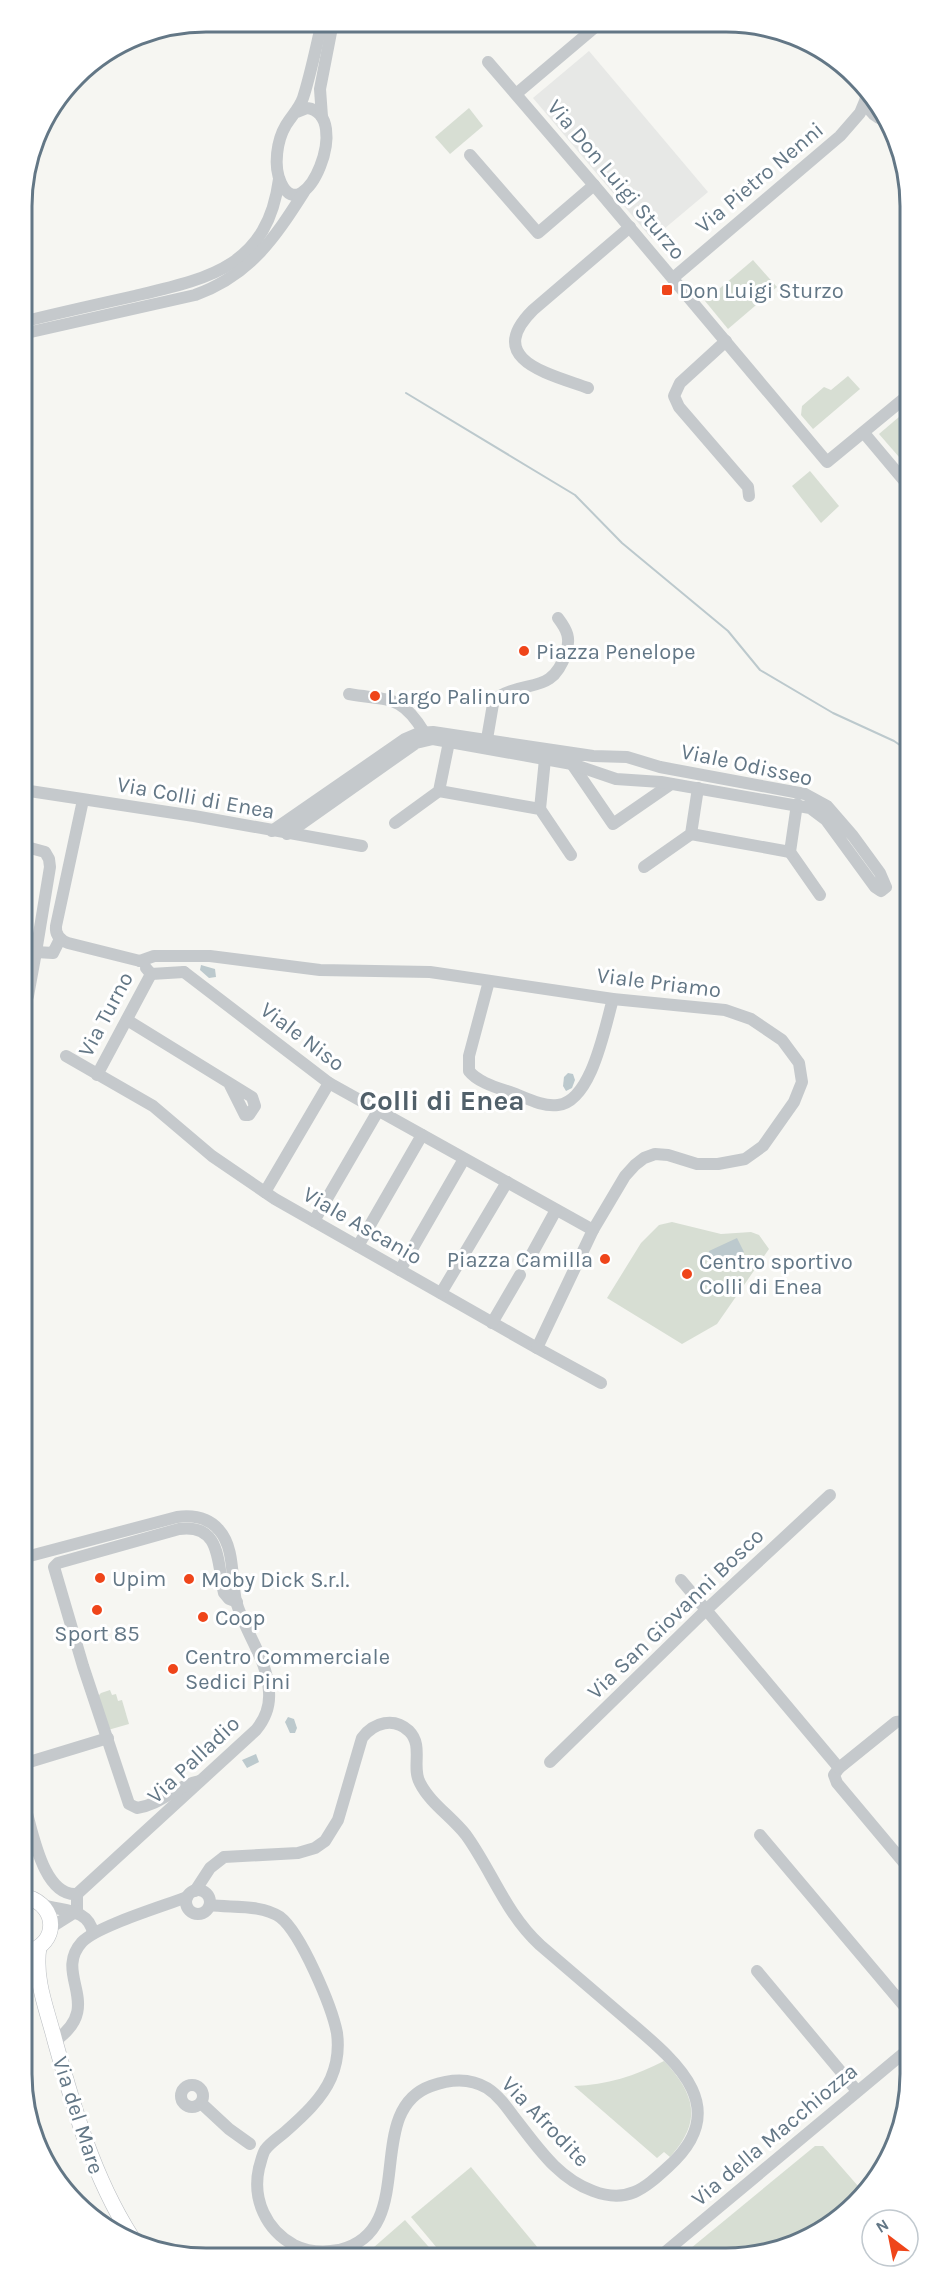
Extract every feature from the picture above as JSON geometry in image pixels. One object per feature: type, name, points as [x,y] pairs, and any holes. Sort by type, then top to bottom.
[{"type":"main road","points":[[32,1897],[47,1911],[50,1928],[48,1935],[33,1950]]},
{"type":"main road","name":"Via del Mare","points":[[33,1950],[38,1964],[40,1988],[74,2106],[100,2180],[128,2231]]},
{"type":"main road","name":"Via del Mare","points":[[32,1975],[40,1988]]},
{"type":"street","points":[[516,94],[590,31]]},
{"type":"street","points":[[304,192],[290,194],[282,186],[277,164],[281,136],[288,122],[297,112],[319,32]]},
{"type":"street","points":[[32,332],[195,295],[237,274],[264,250],[315,178],[323,159],[326,132],[322,117],[320,89],[331,32]]},
{"type":"street","name":"Via Don Luigi Sturzo","points":[[488,62],[827,462],[864,432]]},
{"type":"street","name":"Via Pietro Nenni","points":[[673,278],[840,136],[860,113],[865,101]]},
{"type":"street","points":[[840,136],[876,117],[865,102]]},
{"type":"street","points":[[297,112],[310,108],[322,117]]},
{"type":"street","points":[[470,155],[538,233],[594,185]]},
{"type":"street","points":[[32,320],[193,283],[221,270],[247,250],[262,233],[271,216],[279,179]]},
{"type":"street","points":[[588,388],[528,365],[516,350],[515,336],[522,322],[533,310],[630,228]]},
{"type":"street","points":[[726,341],[682,380],[675,389],[674,396],[679,407],[749,489],[749,496]]},
{"type":"street","points":[[900,403],[864,432],[900,476]]},
{"type":"street","points":[[487,739],[493,704],[498,696],[547,681],[558,672],[569,641],[566,630],[558,618]]},
{"type":"street","points":[[349,694],[399,703],[410,711],[424,732]]},
{"type":"street","name":"Viale Odisseo","points":[[272,831],[381,761],[429,739],[572,764],[616,779],[637,782],[698,788],[723,785],[797,791],[821,802],[862,847],[885,880],[886,885],[885,890],[875,887],[823,816],[814,809],[723,785],[640,761],[424,732],[405,738],[381,761],[287,834]]},
{"type":"street","points":[[395,823],[439,791],[449,742]]},
{"type":"street","points":[[604,775],[603,765],[609,756]]},
{"type":"street","points":[[545,759],[540,809],[571,855]]},
{"type":"street","points":[[637,782],[644,772],[640,761]]},
{"type":"street","points":[[572,764],[613,824],[671,784]]},
{"type":"street","points":[[691,834],[698,788]]},
{"type":"street","points":[[439,791],[540,809]]},
{"type":"street","name":"Via Colli di Enea","points":[[32,792],[194,816],[362,846]]},
{"type":"street","points":[[83,800],[56,926],[60,939],[71,944],[140,961],[151,974],[184,972],[187,956]]},
{"type":"street","points":[[797,804],[790,852],[820,894]]},
{"type":"street","points":[[644,867],[691,834],[790,852]]},
{"type":"street","points":[[32,848],[42,850],[48,855],[50,862],[32,974]]},
{"type":"street","points":[[36,952],[53,953],[60,939]]},
{"type":"street","name":"Viale Priamo","points":[[140,961],[154,956],[220,957],[320,970],[425,971],[613,999],[715,1009],[747,1017],[773,1032],[789,1047],[799,1063],[802,1078],[794,1102],[756,1153],[743,1159],[710,1165],[697,1164],[664,1154],[647,1156],[628,1173],[593,1230]]},
{"type":"street","name":"Viale Niso","points":[[184,972],[328,1083],[593,1230]]},
{"type":"street","name":"Via Turno","points":[[97,1075],[151,974]]},
{"type":"street","points":[[489,981],[469,1056],[469,1071],[476,1078],[489,1084],[526,1099],[554,1106],[571,1100],[587,1078],[596,1060],[613,999]]},
{"type":"street","points":[[127,1020],[230,1085]]},
{"type":"street","name":"Viale Ascanio","points":[[66,1056],[159,1110],[212,1156],[265,1192],[601,1383]]},
{"type":"street","points":[[265,1192],[328,1083]]},
{"type":"street","points":[[314,1221],[378,1111]]},
{"type":"street","points":[[358,1246],[422,1135]]},
{"type":"street","points":[[400,1270],[464,1159]]},
{"type":"street","points":[[441,1293],[507,1182]]},
{"type":"street","points":[[528,1261],[556,1210]]},
{"type":"street","points":[[537,1348],[593,1230]]},
{"type":"street","points":[[492,1323],[520,1275]]},
{"type":"street","name":"Via San Giovanni Bosco","points":[[550,1762],[706,1610],[830,1495]]},
{"type":"street","name":"Via Palladio","points":[[32,1555],[165,1520],[194,1516],[214,1525],[226,1540],[237,1602],[267,1676],[269,1692],[268,1708],[256,1730],[57,1909]]},
{"type":"street","points":[[201,1780],[180,1787],[154,1804],[135,1808],[126,1799],[54,1570],[56,1564],[179,1529],[194,1528],[209,1536],[213,1542],[224,1593],[229,1599],[237,1602]]},
{"type":"street","points":[[681,1580],[839,1768]]},
{"type":"street","name":"Via Afrodite","points":[[186,1898],[221,1858],[298,1853],[312,1850],[322,1843],[329,1837],[338,1820],[362,1738],[369,1729],[378,1724],[388,1722],[398,1724],[410,1732],[416,1741],[417,1775],[421,1785],[471,1842],[523,1928],[666,2053],[687,2076],[693,2089],[697,2103],[695,2131],[682,2154],[639,2190],[628,2195],[617,2196],[592,2191],[563,2175],[502,2102],[485,2087],[460,2080],[426,2087],[411,2099],[399,2118],[393,2141],[385,2203],[374,2226],[358,2242],[341,2248]]},
{"type":"street","points":[[900,1722],[896,1722],[839,1768],[834,1775],[837,1782],[900,1858]]},
{"type":"street","points":[[32,1761],[108,1738]]},
{"type":"street","points":[[32,1828],[47,1874],[58,1887],[74,1894],[76,1911]]},
{"type":"street","points":[[760,1835],[900,2001]]},
{"type":"street","points":[[55,2041],[68,2031],[76,2019],[79,2004],[72,1972],[73,1958],[79,1945],[93,1933],[186,1898],[206,1893],[210,1905],[205,1912],[198,1914],[191,1912],[186,1898]]},
{"type":"street","points":[[32,1897],[57,1909],[76,1911],[90,1923],[93,1933]]},
{"type":"street","name":"Via Afrodite","points":[[210,1905],[266,1911],[275,1914],[287,1923],[298,1938],[310,1963],[336,2028],[337,2054],[326,2088],[299,2119],[268,2146],[260,2166],[257,2182],[261,2209],[271,2227],[284,2238],[303,2248]]},
{"type":"street","points":[[50,1928],[76,1911]]},
{"type":"street","points":[[757,1971],[857,2091]]},
{"type":"street","name":"Via della Macchiozza","points":[[670,2248],[900,2055]]},
{"type":"street","points":[[201,2103],[229,2129],[250,2144],[268,2146]]},
{"type":"street","points":[[250,2144],[260,2166]]},
{"type":"shaded area","points":[[589,51],[708,192],[652,239],[533,98]]},
{"type":"shaded area","points":[[469,108],[483,126],[450,154],[435,137]]},
{"type":"shaded area","points":[[753,260],[777,287],[728,329],[705,301]]},
{"type":"shaded area","points":[[848,376],[860,389],[813,429],[801,415],[802,406],[824,387],[831,390]]},
{"type":"shaded area","points":[[900,416],[900,458],[879,434]]},
{"type":"shaded area","points":[[810,471],[839,506],[821,523],[792,486]]},
{"type":"shaded area","points":[[201,965],[215,969],[216,977],[209,978],[200,970]]},
{"type":"shaded area","points":[[568,1073],[573,1074],[575,1080],[572,1088],[566,1091],[563,1086],[564,1077]]},
{"type":"shaded area","name":"Centro sportivo Colli di Enea","points":[[672,1222],[721,1234],[751,1232],[759,1235],[769,1249],[717,1324],[682,1344],[607,1298],[641,1243],[659,1225]]},
{"type":"shaded area","points":[[737,1238],[744,1252],[715,1265],[708,1260],[709,1251]]},
{"type":"shaded area","points":[[110,1690],[112,1695],[116,1694],[118,1701],[122,1700],[129,1724],[108,1730],[98,1696]]},
{"type":"shaded area","points":[[288,1717],[294,1719],[297,1728],[295,1733],[290,1733],[285,1722]]},
{"type":"shaded area","points":[[256,1754],[259,1762],[247,1768],[242,1760]]},
{"type":"shaded area","points":[[664,2061],[683,2085],[691,2108],[691,2120],[680,2144],[670,2157],[664,2152],[657,2158],[574,2086],[620,2079]]},
{"type":"shaded area","points":[[815,2146],[823,2146],[859,2187],[850,2198],[814,2225],[772,2243],[749,2247],[691,2248]]},
{"type":"shaded area","points":[[471,2167],[538,2248],[437,2248],[411,2217]]},
{"type":"shaded area","points":[[405,2220],[430,2248],[373,2248]]},
{"type":"waterway","points":[[406,393],[575,495],[622,543],[728,631],[760,670],[833,713],[900,745]]},
{"type":"place","name":"Don Luigi Sturzo","points":[[667,290]]},
{"type":"place","name":"Piazza Penelope","points":[[524,651]]},
{"type":"place","name":"Largo Palinuro","points":[[375,696]]},
{"type":"place","name":"Piazza Camilla","points":[[605,1259]]},
{"type":"place","name":"Centro sportivo Colli di Enea","points":[[687,1274]]},
{"type":"place","name":"Upim","points":[[100,1578]]},
{"type":"place","name":"Moby Dick S.r.l.","points":[[189,1579]]},
{"type":"place","name":"Sport 85","points":[[97,1610]]},
{"type":"place","name":"Coop","points":[[203,1617]]},
{"type":"place","name":"Centro Commerciale Sedici Pini","points":[[173,1669]]},
{"type":"district","name":"Colli di Enea","points":[[442,1100]]}]
